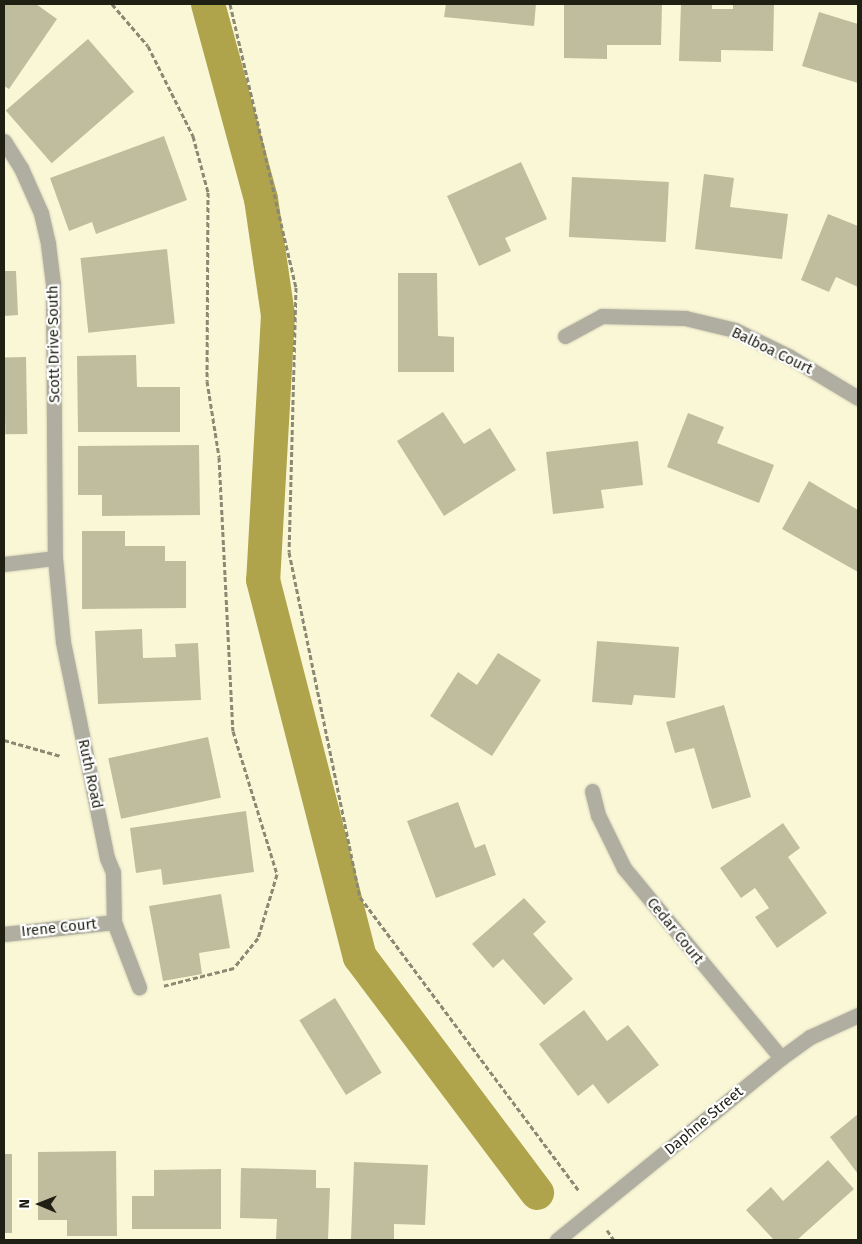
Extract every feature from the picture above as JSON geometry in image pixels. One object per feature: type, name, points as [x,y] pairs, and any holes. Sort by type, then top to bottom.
[{"type":"street","name":"Scott Drive South","points":[[4,141],[21,168],[41,213],[48,244],[53,284],[55,558]]},
{"type":"street","name":"Balboa Court","points":[[565,336],[602,316],[685,318],[735,330],[790,357],[858,398]]},
{"type":"street","name":"Ruth Road","points":[[55,558],[63,642],[113,872],[114,922],[139,987]]},
{"type":"street","points":[[4,564],[55,558]]},
{"type":"street","name":"Cedar Court","points":[[592,791],[601,823],[624,868],[781,1058]]},
{"type":"street","name":"Irene Court","points":[[4,934],[114,922]]},
{"type":"street","name":"Daphne Street","points":[[557,1240],[595,1212],[781,1058],[810,1037],[858,1015]]},
{"type":"path","points":[[112,4],[148,46],[193,136],[208,192],[207,381],[219,457],[233,731],[277,874],[258,938],[234,968],[172,985],[139,987]]},
{"type":"path","points":[[230,4],[296,287],[289,552],[360,897],[614,1240]]},
{"type":"path","points":[[4,740],[88,764]]},
{"type":"building","points":[[4,4],[36,4],[57,19],[9,89],[4,86]]},
{"type":"building","points":[[446,4],[536,4],[534,26],[444,17]]},
{"type":"building","points":[[564,4],[662,4],[661,45],[607,45],[607,59],[564,58]]},
{"type":"building","points":[[681,4],[712,4],[712,9],[733,9],[733,4],[774,4],[773,51],[721,50],[721,62],[679,61]]},
{"type":"building","points":[[819,12],[858,24],[858,83],[802,66]]},
{"type":"building","points":[[88,39],[134,92],[52,163],[6,111]]},
{"type":"building","points":[[164,136],[187,200],[96,234],[92,222],[69,231],[50,178]]},
{"type":"building","points":[[521,162],[547,219],[505,238],[511,251],[479,266],[447,196]]},
{"type":"building","points":[[704,174],[734,178],[730,207],[788,214],[782,259],[695,249]]},
{"type":"building","points":[[572,177],[669,182],[666,242],[569,237]]},
{"type":"building","points":[[828,214],[858,226],[858,287],[836,277],[829,292],[801,280]]},
{"type":"building","points":[[167,249],[175,324],[88,333],[80,258]]},
{"type":"building","points":[[4,271],[16,271],[18,315],[4,316]]},
{"type":"building","points":[[398,273],[437,273],[438,336],[454,337],[454,372],[398,372]]},
{"type":"building","points":[[136,355],[137,387],[180,387],[180,432],[78,432],[77,356]]},
{"type":"building","points":[[4,357],[26,357],[27,434],[5,434]]},
{"type":"building","points":[[443,412],[464,444],[490,428],[516,470],[444,516],[397,441]]},
{"type":"building","points":[[688,413],[724,427],[717,443],[774,465],[759,503],[667,467]]},
{"type":"building","points":[[638,441],[643,485],[601,490],[604,508],[553,514],[546,452]]},
{"type":"building","points":[[199,445],[200,515],[102,516],[102,495],[78,495],[78,446]]},
{"type":"building","points":[[809,481],[858,510],[858,572],[782,529]]},
{"type":"building","points":[[82,531],[125,531],[125,546],[165,546],[165,561],[186,561],[186,608],[82,609]]},
{"type":"building","points":[[142,629],[143,658],[176,657],[175,644],[198,643],[201,700],[98,704],[95,631]]},
{"type":"building","points":[[597,641],[679,647],[675,698],[634,695],[632,705],[592,702]]},
{"type":"building","points":[[498,653],[541,680],[492,756],[430,716],[458,672],[477,685]]},
{"type":"building","points":[[724,705],[751,797],[712,809],[694,748],[675,753],[666,722]]},
{"type":"building","points":[[208,737],[221,798],[121,819],[108,758]]},
{"type":"building","points":[[458,802],[475,848],[485,844],[496,875],[436,898],[407,821]]},
{"type":"building","points":[[246,811],[254,872],[163,885],[161,869],[136,873],[130,828]]},
{"type":"building","points":[[783,823],[800,848],[788,857],[827,913],[777,948],[755,917],[769,908],[755,888],[741,898],[720,868]]},
{"type":"building","points":[[221,894],[230,948],[199,953],[202,974],[163,981],[149,906]]},
{"type":"building","points":[[524,898],[546,922],[533,934],[573,979],[544,1005],[503,959],[493,968],[472,944]]},
{"type":"building","points":[[335,998],[382,1073],[346,1095],[299,1020]]},
{"type":"building","points":[[584,1010],[607,1041],[628,1025],[659,1065],[608,1104],[593,1084],[578,1096],[539,1044]]},
{"type":"building","points":[[858,1114],[858,1174],[830,1137]]},
{"type":"building","points":[[116,1151],[117,1236],[67,1236],[67,1220],[38,1220],[38,1152]]},
{"type":"building","points":[[4,1154],[12,1154],[12,1233],[4,1233]]},
{"type":"building","points":[[828,1160],[854,1189],[797,1240],[774,1240],[746,1210],[771,1187],[783,1201]]},
{"type":"building","points":[[354,1162],[428,1165],[425,1225],[394,1224],[394,1240],[351,1239]]},
{"type":"building","points":[[241,1168],[316,1170],[316,1188],[330,1188],[328,1240],[276,1239],[277,1219],[240,1218]]},
{"type":"building","points":[[221,1169],[221,1229],[132,1229],[132,1196],[154,1196],[154,1170]]},
{"type":"waterway","points":[[208,4],[261,199],[278,315],[263,580],[360,957],[537,1193]]}]
